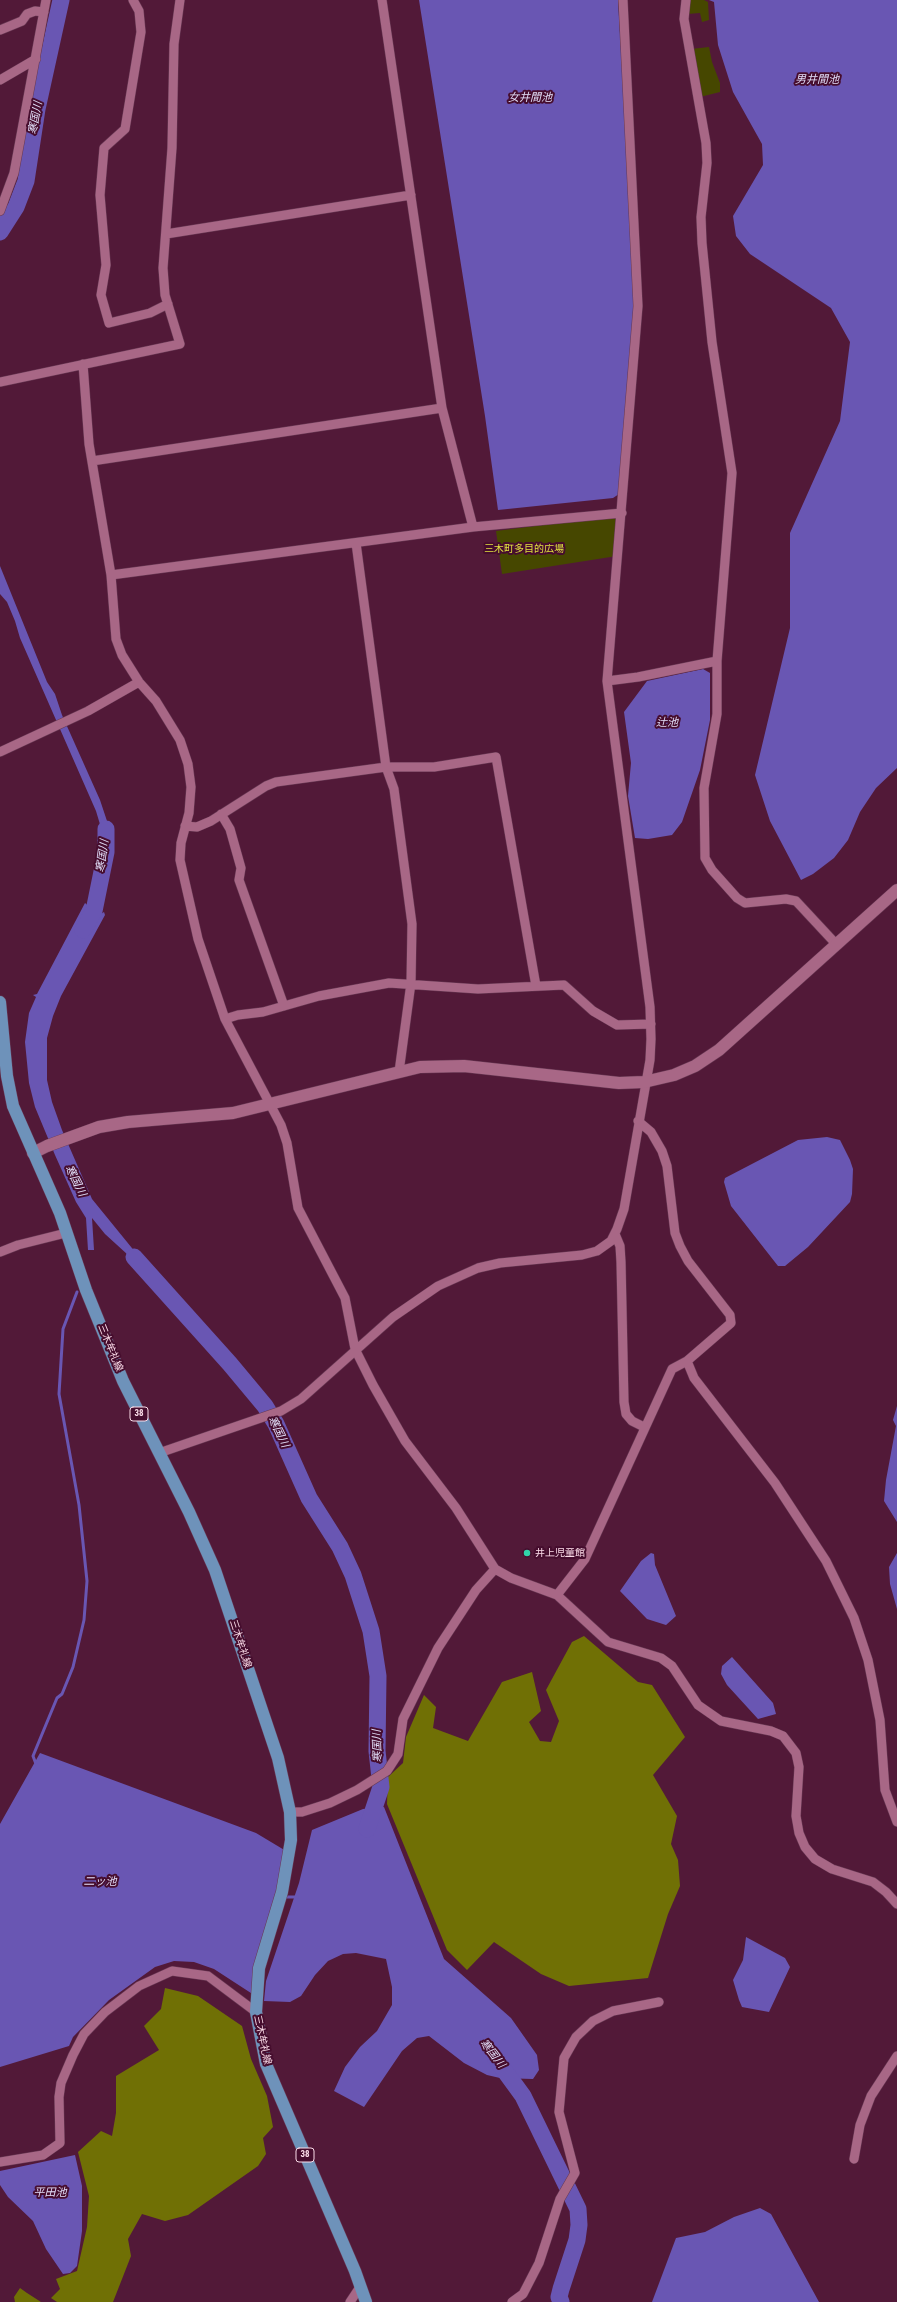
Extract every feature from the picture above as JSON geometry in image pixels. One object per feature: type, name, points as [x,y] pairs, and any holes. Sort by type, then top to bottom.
[{"type":"main road","name":"三木牟礼線","points":[[0,1002],[7,1076],[13,1106],[66,1233],[123,1381],[215,1570],[278,1758],[290,1818],[291,1840],[282,1892],[259,1968],[256,2008],[266,2064],[366,2302]]},
{"type":"street","points":[[0,211],[14,173],[46,0]]},
{"type":"street","points":[[133,0],[139,11],[141,32],[125,129],[104,148],[100,195],[106,265],[101,295],[109,323],[150,313],[168,304]]},
{"type":"street","points":[[0,382],[180,344],[163,283],[172,148],[174,44],[180,0]]},
{"type":"street","points":[[382,0],[442,408],[474,526]]},
{"type":"street","points":[[159,1453],[281,1411],[301,1399],[355,1349],[413,1302],[459,1276],[500,1263],[597,1251],[611,1241],[624,1209],[644,1082],[650,1060],[651,1024],[607,681],[638,306],[623,0]]},
{"type":"street","points":[[686,0],[684,19],[706,143],[706,163],[701,218],[702,243],[712,342],[732,473],[717,661],[717,714],[704,788],[706,858],[712,870],[737,898],[745,903],[786,899],[796,901],[836,944]]},
{"type":"street","points":[[0,30],[22,21],[27,14],[35,11],[44,12]]},
{"type":"street","points":[[0,80],[36,59]]},
{"type":"street","points":[[166,234],[411,195]]},
{"type":"street","points":[[83,364],[92,461],[111,575],[116,639],[122,655],[139,682],[160,708],[180,740],[188,764],[191,787],[189,813],[184,826],[180,860],[198,939],[225,1019],[270,1105],[287,1144],[298,1208],[345,1298],[355,1349],[405,1441],[456,1508],[494,1570],[557,1595],[608,1642],[661,1658],[672,1666],[698,1705],[709,1714],[722,1721],[771,1731],[783,1736],[796,1753],[799,1767],[796,1816],[799,1833],[805,1847],[815,1859],[832,1869],[873,1882],[886,1892],[897,1904]]},
{"type":"street","points":[[92,461],[442,408]]},
{"type":"street","points":[[111,575],[474,526],[622,513]]},
{"type":"street","points":[[356,543],[386,767],[394,789],[412,924],[411,983],[400,1072]]},
{"type":"street","points":[[607,681],[638,677],[717,661]]},
{"type":"street","points":[[0,752],[72,718],[139,682]]},
{"type":"street","points":[[184,826],[197,827],[266,786],[276,782],[386,767],[434,767],[496,757],[536,986]]},
{"type":"street","points":[[221,814],[230,829],[241,868],[240,880],[284,1006]]},
{"type":"street","points":[[33,1153],[71,1136],[99,1127],[128,1122],[205,1117],[270,1105],[420,1067],[464,1066],[619,1083],[644,1082],[674,1075],[695,1066],[719,1050],[897,890]]},
{"type":"street","points":[[225,1019],[238,1015],[263,1012],[319,996],[389,983],[411,983],[478,989],[564,985],[593,1011],[617,1025],[651,1024]]},
{"type":"street","points":[[557,1595],[585,1559],[672,1369],[687,1361],[731,1323],[730,1316],[688,1261],[680,1246],[675,1233],[667,1166],[662,1151],[651,1132],[638,1121]]},
{"type":"street","points":[[0,1252],[18,1245],[66,1233]]},
{"type":"street","points":[[615,1234],[620,1246],[621,1262],[624,1402],[626,1414],[632,1421],[644,1428]]},
{"type":"street","points":[[687,1361],[694,1378],[775,1483],[826,1561],[854,1618],[868,1660],[880,1720],[885,1790],[897,1822]]},
{"type":"street","points":[[290,1818],[330,1803],[358,1790],[387,1771],[398,1754],[405,1713],[438,1648],[476,1590],[494,1570]]},
{"type":"street","points":[[0,2162],[43,2155],[60,2143],[59,2097],[61,2083],[73,2055],[84,2034],[105,2012],[139,1986],[172,1971],[208,1976],[256,2008]]},
{"type":"street","points":[[512,2302],[523,2294],[539,2263],[560,2199],[575,2173],[559,2112],[564,2058],[576,2037],[593,2021],[613,2010],[659,2002]]},
{"type":"street","points":[[854,2159],[860,2126],[871,2096],[897,2056]]},
{"type":"street","points":[[350,2302],[360,2287]]},
{"type":"green space","points":[[689,0],[704,0],[708,2],[709,20],[702,22],[700,13],[687,14]]},
{"type":"green space","points":[[709,47],[712,62],[720,83],[720,92],[700,97],[691,49]]},
{"type":"green space","name":"三木町多目的広場","points":[[621,515],[617,556],[502,574],[496,531]]},
{"type":"shaded area","points":[[584,1636],[638,1682],[652,1685],[685,1737],[653,1775],[677,1816],[671,1844],[678,1860],[680,1886],[668,1914],[648,1978],[569,1986],[541,1974],[494,1942],[467,1970],[447,1950],[387,1804],[388,1777],[403,1763],[406,1737],[424,1695],[436,1707],[433,1728],[468,1741],[502,1682],[532,1672],[541,1711],[529,1722],[540,1741],[551,1742],[559,1721],[546,1690],[572,1642]]},
{"type":"shaded area","points":[[165,1988],[198,1996],[242,2026],[251,2059],[267,2096],[273,2127],[263,2138],[266,2154],[258,2166],[188,2215],[165,2221],[142,2214],[128,2239],[131,2256],[113,2302],[57,2302],[51,2298],[60,2289],[56,2279],[77,2271],[87,2227],[89,2196],[78,2152],[101,2131],[112,2136],[116,2113],[116,2076],[159,2050],[144,2026],[161,2009]]},
{"type":"shaded area","points":[[20,2288],[41,2302],[15,2302],[14,2297]]},
{"type":"water","points":[[64,0],[50,55],[45,63],[56,1]]},
{"type":"water","name":"女井間池","points":[[419,0],[618,0],[636,303],[619,494],[613,498],[498,510],[485,416]]},
{"type":"water","name":"男井間池","points":[[709,0],[897,0],[897,768],[876,788],[860,812],[848,840],[834,858],[813,874],[801,880],[770,821],[755,775],[790,628],[790,533],[840,421],[850,342],[831,308],[750,254],[736,236],[733,216],[763,165],[762,144],[733,92],[718,45],[714,2]]},
{"type":"water","points":[[0,566],[47,682],[55,694],[62,715],[100,800],[109,827],[110,845],[106,852],[103,849],[102,831],[96,811],[20,638],[7,602],[0,594]]},
{"type":"water","name":"辻池","points":[[703,669],[710,673],[710,720],[700,770],[682,822],[672,835],[648,839],[635,838],[628,796],[631,763],[624,712],[647,681]]},
{"type":"water","points":[[85,903],[94,911],[101,914],[104,912],[105,915],[61,996],[53,1016],[47,1038],[47,1080],[52,1102],[62,1130],[92,1199],[149,1269],[150,1275],[105,1234],[92,1218],[94,1250],[88,1250],[86,1218],[76,1202],[55,1155],[35,1107],[29,1083],[25,1042],[29,1013],[36,997],[33,995],[37,994]]},
{"type":"water","points":[[827,1137],[840,1140],[850,1160],[853,1169],[852,1194],[850,1202],[808,1247],[785,1266],[778,1266],[731,1206],[724,1182],[725,1178],[798,1140]]},
{"type":"water","points":[[897,1406],[897,1522],[884,1501],[886,1480],[896,1426],[893,1420]]},
{"type":"water","points":[[651,1553],[654,1554],[655,1565],[676,1616],[666,1625],[647,1619],[620,1591],[641,1561]]},
{"type":"water","points":[[897,1553],[897,1609],[890,1584],[889,1567]]},
{"type":"water","points":[[732,1657],[773,1703],[776,1714],[758,1719],[727,1685],[721,1674],[722,1666]]},
{"type":"water","name":"二ッ池","points":[[40,1753],[256,1833],[286,1851],[254,1995],[214,1969],[194,1962],[174,1961],[155,1967],[109,2000],[73,2037],[69,2046],[0,2067],[0,1824]]},
{"type":"water","points":[[384,1807],[444,1959],[511,2018],[537,2055],[539,2070],[533,2079],[500,2078],[487,2075],[464,2063],[429,2036],[417,2038],[402,2051],[364,2107],[334,2091],[345,2067],[360,2047],[377,2031],[392,2005],[392,1987],[386,1959],[356,1953],[343,1954],[328,1961],[315,1975],[301,1996],[290,2002],[264,2001],[266,1981],[299,1883],[312,1830],[363,1809]]},
{"type":"water","points":[[746,1937],[785,1958],[790,1967],[769,2012],[742,2007],[739,2000],[733,1980],[743,1960]]},
{"type":"water","name":"平田池","points":[[75,2155],[82,2186],[82,2231],[77,2266],[70,2273],[63,2274],[46,2249],[33,2221],[8,2197],[0,2185],[0,2171]]},
{"type":"water","points":[[760,2208],[771,2214],[819,2302],[652,2302],[676,2238],[705,2232],[734,2217]]},
{"type":"waterway","name":"寒国川","points":[[0,232],[16,207],[26,181],[37,109],[61,0]]},
{"type":"waterway","name":"寒国川","points":[[83,930],[94,911],[106,852],[106,829]]},
{"type":"waterway","name":"寒国川","points":[[134,1257],[230,1364],[265,1406],[276,1424],[309,1498],[340,1547],[353,1575],[371,1631],[378,1676],[377,1751],[381,1787],[367,1829]]},
{"type":"waterway","points":[[36,1764],[33,1756],[57,1698],[62,1694],[73,1667],[84,1620],[87,1581],[79,1505],[59,1394],[63,1329],[77,1292]]},
{"type":"waterway","points":[[283,1897],[297,1897]]},
{"type":"waterway","name":"寒国川","points":[[496,2059],[523,2096],[578,2209],[579,2225],[577,2240],[561,2289],[559,2297],[561,2302]]},
{"type":"place","name":"井上児童館","points":[[527,1553]]}]
